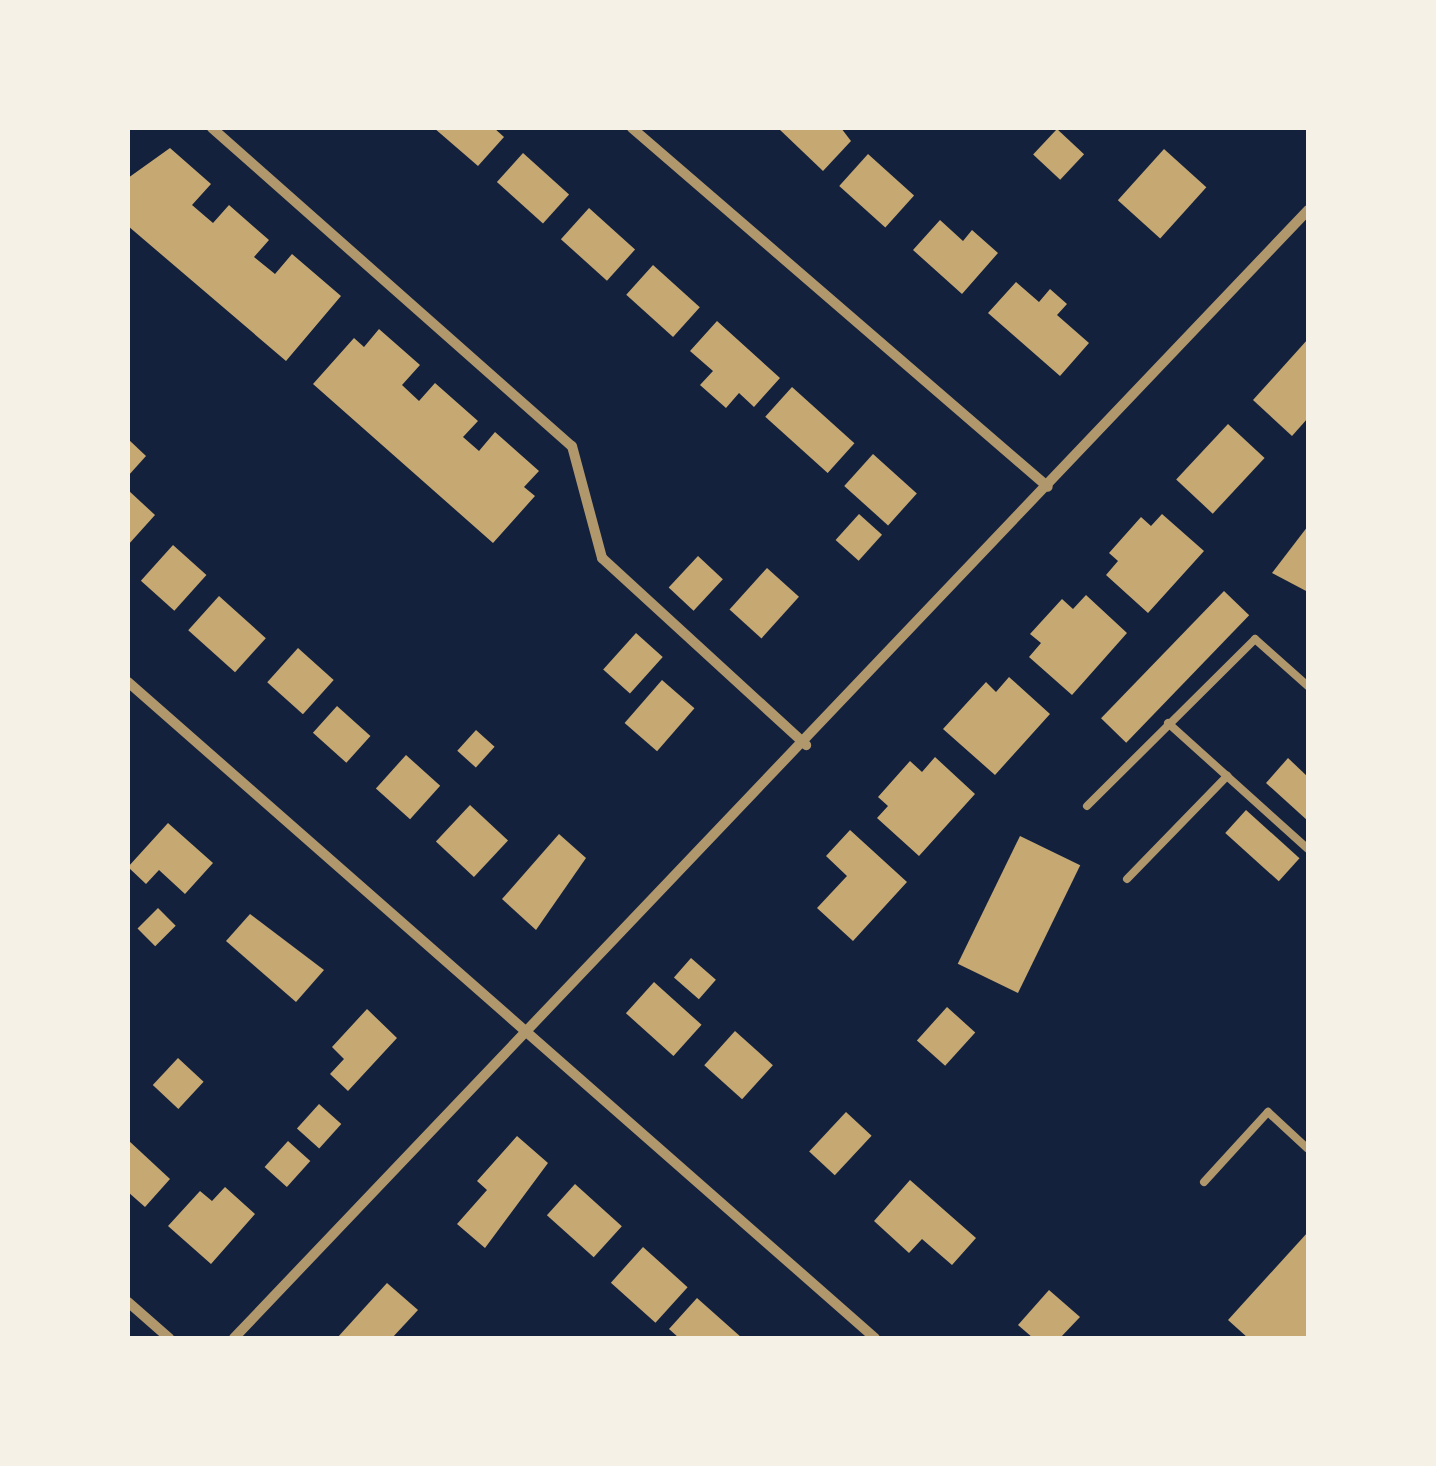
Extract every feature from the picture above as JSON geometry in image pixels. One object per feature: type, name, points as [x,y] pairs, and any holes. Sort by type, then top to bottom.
[{"type":"street","points":[[212,128],[562,436],[581,470],[602,558],[806,745]]},
{"type":"street","points":[[632,128],[1048,488]]},
{"type":"street","points":[[234,1338],[533,1034],[1308,210]]},
{"type":"street","points":[[128,682],[876,1338]]},
{"type":"street","points":[[128,1302],[169,1338]]},
{"type":"lane","points":[[1087,806],[1255,640],[1308,686]]},
{"type":"lane","points":[[1168,723],[1308,849]]},
{"type":"lane","points":[[1127,879],[1227,776]]},
{"type":"lane","points":[[1204,1182],[1268,1112],[1308,1149]]},
{"type":"building","points":[[434,128],[494,128],[504,137],[478,166]]},
{"type":"building","points":[[778,128],[841,128],[851,141],[823,171]]},
{"type":"building","points":[[1057,129],[1084,154],[1060,180],[1033,155]]},
{"type":"building","points":[[170,148],[211,184],[192,205],[213,223],[229,205],[269,240],[254,257],[275,274],[292,254],[341,296],[286,361],[128,226],[128,178]]},
{"type":"building","points":[[1164,149],[1206,187],[1160,238],[1118,200]]},
{"type":"building","points":[[523,153],[569,194],[543,223],[497,182]]},
{"type":"building","points":[[868,154],[914,195],[885,227],[839,186]]},
{"type":"building","points":[[589,208],[635,249],[607,281],[561,239]]},
{"type":"building","points":[[940,220],[963,241],[972,230],[998,253],[962,294],[913,250]]},
{"type":"building","points":[[653,265],[700,307],[673,337],[626,295]]},
{"type":"building","points":[[1016,282],[1039,302],[1050,289],[1067,304],[1057,315],[1089,343],[1060,376],[988,313]]},
{"type":"building","points":[[717,321],[780,378],[754,407],[739,393],[726,408],[700,385],[713,371],[690,351]]},
{"type":"building","points":[[379,329],[420,365],[402,385],[419,401],[435,383],[478,421],[463,437],[479,451],[495,432],[539,471],[524,487],[535,496],[493,543],[313,384],[354,338],[364,347]]},
{"type":"building","points":[[1308,339],[1308,418],[1292,436],[1253,400]]},
{"type":"building","points":[[792,387],[854,443],[828,473],[765,417]]},
{"type":"building","points":[[1228,424],[1265,458],[1213,514],[1176,480]]},
{"type":"building","points":[[128,439],[146,456],[128,476]]},
{"type":"building","points":[[873,454],[917,493],[888,525],[844,486]]},
{"type":"building","points":[[128,490],[155,515],[128,545]]},
{"type":"building","points":[[859,514],[882,535],[859,561],[836,540]]},
{"type":"building","points":[[1162,514],[1204,551],[1148,613],[1106,575],[1118,561],[1109,553],[1141,517],[1151,526]]},
{"type":"building","points":[[1308,526],[1308,592],[1272,573]]},
{"type":"building","points":[[173,545],[206,575],[174,611],[141,581]]},
{"type":"building","points":[[698,556],[723,579],[694,611],[669,587]]},
{"type":"building","points":[[767,568],[799,597],[761,638],[730,610]]},
{"type":"building","points":[[1224,591],[1249,615],[1126,743],[1101,718]]},
{"type":"building","points":[[1086,595],[1127,633],[1072,695],[1029,657],[1041,643],[1030,634],[1062,599],[1073,609]]},
{"type":"building","points":[[219,596],[266,638],[235,672],[188,630]]},
{"type":"building","points":[[636,633],[663,657],[630,694],[603,669]]},
{"type":"building","points":[[298,648],[334,680],[303,714],[267,682]]},
{"type":"building","points":[[1009,677],[1050,714],[995,775],[943,729],[986,682],[996,692]]},
{"type":"building","points":[[662,680],[694,708],[657,751],[625,723]]},
{"type":"building","points":[[337,706],[370,736],[346,763],[313,733]]},
{"type":"building","points":[[476,730],[495,747],[476,768],[457,751]]},
{"type":"building","points":[[406,755],[440,786],[410,819],[376,788]]},
{"type":"building","points":[[935,757],[975,794],[919,856],[877,818],[888,806],[878,797],[910,761],[922,772]]},
{"type":"building","points":[[1288,758],[1308,777],[1308,821],[1266,783]]},
{"type":"building","points":[[470,805],[508,840],[474,877],[436,842]]},
{"type":"building","points":[[1246,810],[1300,858],[1279,881],[1225,833]]},
{"type":"building","points":[[168,823],[213,863],[185,894],[159,870],[146,884],[128,867]]},
{"type":"building","points":[[850,830],[907,882],[853,941],[817,908],[847,876],[826,856]]},
{"type":"building","points":[[559,834],[586,858],[536,930],[502,899]]},
{"type":"building","points":[[1020,836],[1080,865],[1018,993],[958,964]]},
{"type":"building","points":[[158,908],[176,926],[155,946],[137,929]]},
{"type":"building","points":[[250,914],[324,970],[296,1002],[226,941]]},
{"type":"building","points":[[691,958],[716,980],[699,999],[674,978]]},
{"type":"building","points":[[654,982],[702,1025],[673,1056],[626,1013]]},
{"type":"building","points":[[947,1007],[975,1032],[945,1066],[917,1040]]},
{"type":"building","points":[[367,1009],[397,1038],[348,1091],[330,1074],[344,1059],[332,1047]]},
{"type":"building","points":[[735,1031],[773,1065],[742,1099],[704,1065]]},
{"type":"building","points":[[178,1058],[204,1082],[178,1109],[153,1085]]},
{"type":"building","points":[[319,1104],[341,1124],[319,1149],[297,1129]]},
{"type":"building","points":[[846,1112],[872,1136],[835,1175],[809,1151]]},
{"type":"building","points":[[517,1136],[548,1163],[485,1248],[457,1224],[487,1190],[477,1181]]},
{"type":"building","points":[[128,1140],[170,1179],[145,1207],[128,1192]]},
{"type":"building","points":[[288,1141],[310,1161],[287,1187],[265,1167]]},
{"type":"building","points":[[910,1180],[976,1238],[952,1265],[922,1239],[909,1253],[874,1221]]},
{"type":"building","points":[[575,1184],[622,1226],[594,1257],[547,1215]]},
{"type":"building","points":[[225,1187],[255,1214],[211,1264],[168,1226],[200,1191],[212,1201]]},
{"type":"building","points":[[1308,1232],[1308,1337],[1248,1338],[1228,1320]]},
{"type":"building","points":[[643,1247],[688,1287],[655,1323],[611,1283]]},
{"type":"building","points":[[387,1283],[418,1310],[392,1338],[337,1338]]},
{"type":"building","points":[[1049,1290],[1080,1317],[1060,1338],[1033,1338],[1018,1325]]},
{"type":"building","points":[[697,1298],[742,1338],[679,1338],[669,1329]]}]
